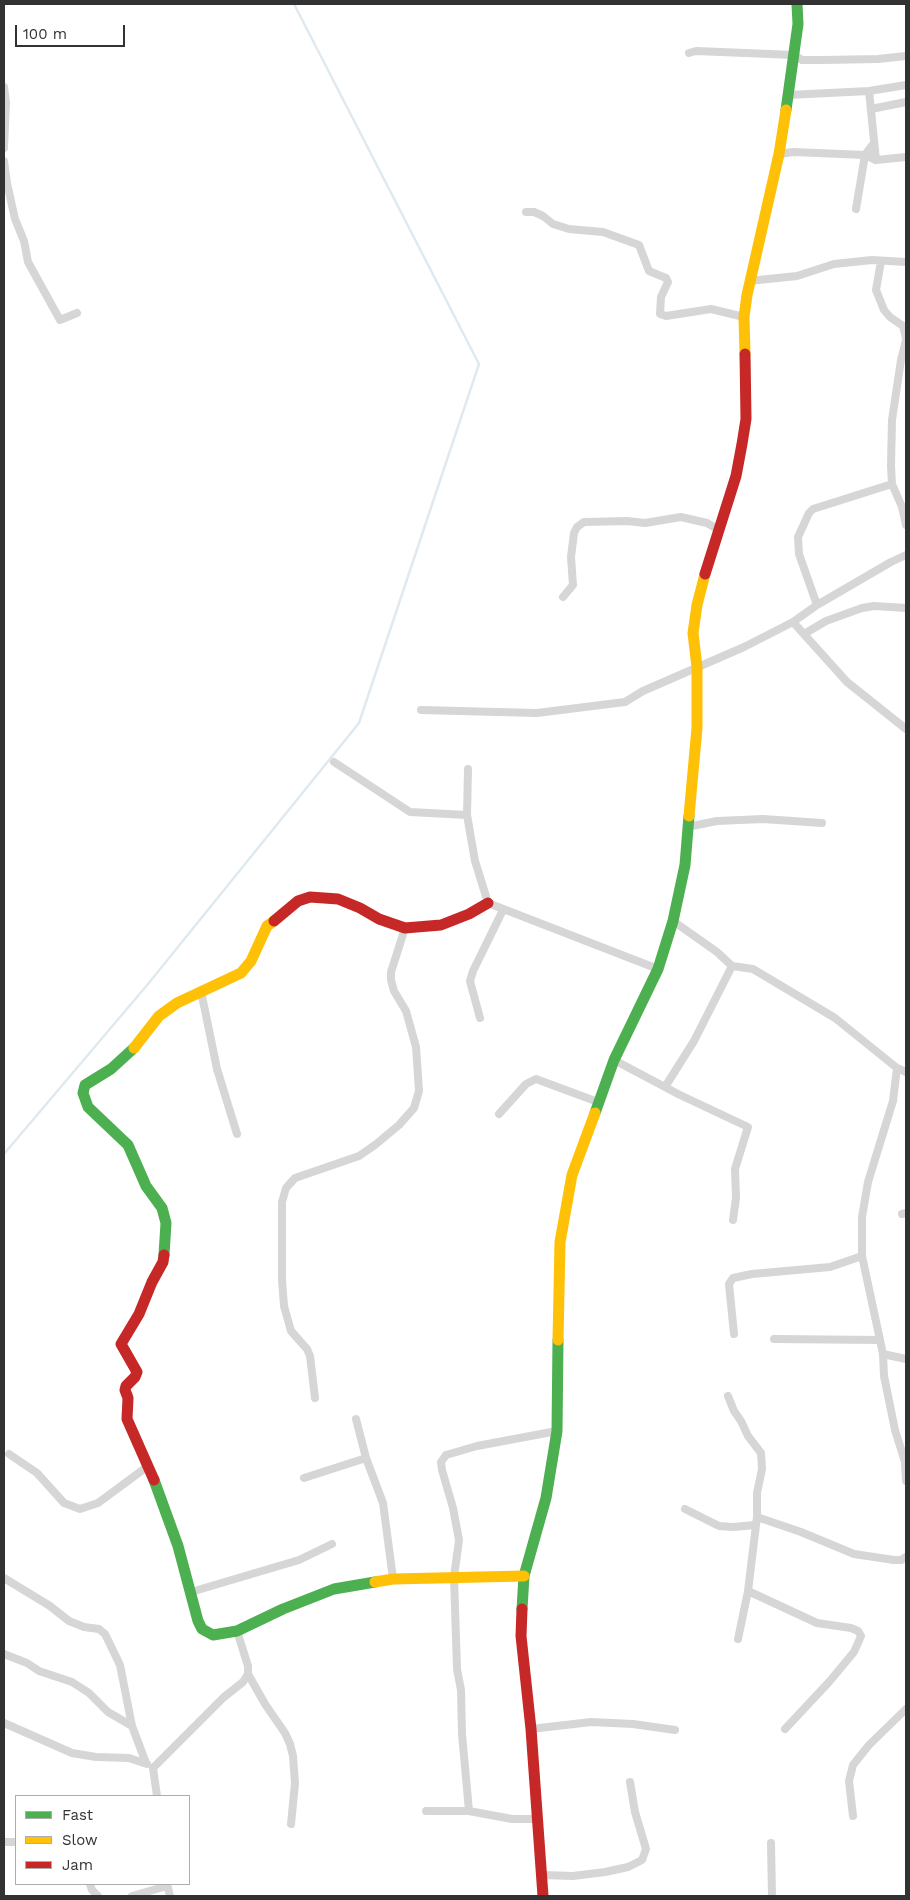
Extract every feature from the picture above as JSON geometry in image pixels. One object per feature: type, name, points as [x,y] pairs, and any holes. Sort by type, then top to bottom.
[{"type":"street","points":[[543,1896],[531,1730],[521,1636],[524,1576],[546,1498],[557,1431],[560,1242],[572,1175],[614,1060],[658,969],[673,921],[684,865],[697,728],[698,667],[693,633],[697,605],[736,476],[746,419],[744,317],[749,281],[779,154],[789,95],[798,24],[797,4]]},
{"type":"street","points":[[689,53],[696,51],[794,55],[802,60],[878,60],[906,56]]},
{"type":"street","points":[[789,95],[869,91],[906,85]]},
{"type":"street","points":[[4,87],[6,102],[4,148]]},
{"type":"street","points":[[869,91],[876,160]]},
{"type":"street","points":[[871,109],[906,102]]},
{"type":"street","points":[[856,210],[865,155],[874,143]]},
{"type":"street","points":[[779,154],[793,152],[865,155],[876,160],[906,157]]},
{"type":"street","points":[[4,161],[13,210],[24,241],[28,262],[60,320],[77,312]]},
{"type":"street","points":[[526,212],[534,212],[544,216],[553,224],[568,229],[602,232],[639,245],[649,271],[666,278],[668,282],[662,297],[660,314],[666,316],[711,309],[744,317]]},
{"type":"street","points":[[749,281],[797,276],[834,264],[881,261],[906,262]]},
{"type":"street","points":[[881,261],[876,290],[884,310],[890,318],[903,326],[906,339],[892,420],[892,484],[902,507],[906,525]]},
{"type":"street","points":[[817,605],[799,554],[798,537],[809,513],[813,509],[892,484]]},
{"type":"street","points":[[563,597],[573,585],[571,557],[574,533],[577,527],[584,522],[627,521],[645,523],[681,517],[707,523],[719,530]]},
{"type":"street","points":[[421,710],[537,713],[624,702],[744,647],[793,622],[817,605],[906,555]]},
{"type":"street","points":[[804,634],[826,622],[862,608],[874,606],[906,608]]},
{"type":"street","points":[[793,622],[847,682],[906,729]]},
{"type":"street","points":[[334,762],[410,812],[467,815]]},
{"type":"street","points":[[468,769],[467,815],[475,861],[488,903],[658,969]]},
{"type":"street","points":[[687,827],[717,821],[763,820],[822,823]]},
{"type":"street","points":[[488,903],[469,914],[441,925],[405,928],[379,919],[360,908],[338,899],[310,897],[298,901],[268,926],[252,961],[241,973],[177,1003],[159,1016],[130,1053],[111,1069],[85,1085],[83,1089],[88,1106],[128,1145],[146,1186],[162,1208],[166,1223],[166,1246],[162,1262],[139,1314],[122,1344],[122,1348],[137,1372],[125,1390],[128,1398],[127,1419],[148,1466],[178,1546],[198,1621],[207,1633],[213,1635],[237,1631],[283,1609],[334,1589],[393,1579],[524,1576]]},
{"type":"street","points":[[480,1018],[470,981],[503,910]]},
{"type":"street","points":[[673,921],[717,952],[732,966],[753,969],[835,1018],[896,1068],[906,1072]]},
{"type":"street","points":[[314,1398],[308,1349],[291,1331],[284,1306],[282,1202],[286,1188],[295,1178],[359,1156],[399,1125],[414,1108],[419,1091],[416,1047],[406,1011],[394,991],[391,980],[391,972],[405,928]]},
{"type":"street","points":[[665,1087],[694,1041],[732,966]]},
{"type":"street","points":[[200,991],[217,1069],[237,1134]]},
{"type":"street","points":[[614,1060],[748,1127],[735,1169],[736,1198],[733,1220]]},
{"type":"street","points":[[896,1068],[893,1102],[868,1182],[862,1217],[862,1256],[884,1354],[884,1376],[895,1430],[906,1464],[906,1481]]},
{"type":"street","points":[[500,1114],[526,1084],[536,1079],[598,1102]]},
{"type":"street","points":[[734,1334],[729,1284],[732,1278],[752,1274],[830,1267],[862,1256]]},
{"type":"street","points":[[774,1339],[880,1340]]},
{"type":"street","points":[[884,1354],[906,1359]]},
{"type":"street","points":[[728,1396],[748,1436],[760,1453],[762,1461],[757,1493],[756,1521],[748,1592],[738,1639]]},
{"type":"street","points":[[356,1419],[366,1458],[383,1503],[393,1579]]},
{"type":"street","points":[[469,1811],[462,1734],[454,1577],[459,1540],[441,1462],[446,1455],[477,1446],[557,1431]]},
{"type":"street","points":[[9,1454],[37,1473],[64,1503],[80,1509],[98,1503],[148,1466]]},
{"type":"street","points":[[304,1478],[366,1458]]},
{"type":"street","points":[[685,1509],[720,1526],[733,1527],[756,1521],[802,1532],[854,1554],[894,1560],[901,1560],[906,1557]]},
{"type":"street","points":[[191,1592],[299,1560],[332,1544]]},
{"type":"street","points":[[4,1578],[50,1606],[69,1621],[84,1627],[99,1629],[105,1634],[120,1665],[132,1726],[149,1766],[158,1795]]},
{"type":"street","points":[[748,1592],[817,1624],[851,1628],[858,1631],[861,1636],[854,1652],[785,1729]]},
{"type":"street","points":[[237,1631],[248,1666],[248,1674],[265,1704],[285,1733],[294,1756],[295,1783],[291,1824]]},
{"type":"street","points":[[4,1654],[27,1663],[39,1671],[72,1682],[89,1693],[108,1712],[132,1726]]},
{"type":"street","points":[[149,1766],[243,1682],[248,1674]]},
{"type":"street","points":[[853,1816],[849,1781],[853,1766],[869,1745],[906,1709]]},
{"type":"street","points":[[531,1730],[591,1722],[633,1724],[675,1730]]},
{"type":"street","points":[[4,1723],[72,1753],[96,1757],[130,1758],[149,1766]]},
{"type":"street","points":[[542,1875],[573,1876],[605,1872],[628,1867],[642,1860],[646,1848],[630,1782]]},
{"type":"street","points":[[426,1811],[469,1811],[512,1819],[538,1819]]},
{"type":"street","points":[[770,1843],[772,1896]]},
{"type":"street","points":[[90,1885],[98,1896]]},
{"type":"street","points":[[132,1896],[167,1885],[170,1896]]},
{"type":"waterway","points":[[4,1154],[148,984],[359,723],[479,364],[294,4]]},
{"type":"traffic: fast","points":[[786,110],[798,24],[797,4]]},
{"type":"traffic: fast","points":[[595,1113],[614,1060],[658,969],[673,921],[685,865],[689,816]]},
{"type":"traffic: fast","points":[[134,1048],[111,1069],[85,1085],[83,1093],[88,1107],[128,1145],[146,1186],[162,1208],[166,1223],[164,1255]]},
{"type":"traffic: fast","points":[[522,1609],[524,1576],[546,1498],[557,1431],[558,1340]]},
{"type":"traffic: fast","points":[[154,1480],[178,1546],[198,1621],[202,1629],[213,1635],[237,1631],[283,1609],[334,1589],[375,1582]]},
{"type":"traffic: slow","points":[[745,354],[744,317],[747,295],[779,154],[786,110]]},
{"type":"traffic: slow","points":[[689,816],[697,728],[697,667],[693,633],[697,605],[705,574]]},
{"type":"traffic: slow","points":[[134,1048],[159,1016],[177,1003],[241,973],[251,961],[267,926],[274,921]]},
{"type":"traffic: slow","points":[[558,1340],[560,1242],[572,1175],[595,1113]]},
{"type":"traffic: slow","points":[[375,1582],[393,1579],[524,1576]]},
{"type":"traffic: jam","points":[[705,574],[736,476],[742,444],[746,419],[745,354]]},
{"type":"traffic: jam","points":[[274,921],[298,901],[310,897],[338,899],[360,908],[379,919],[405,928],[441,925],[469,914],[488,903]]},
{"type":"traffic: jam","points":[[154,1480],[127,1419],[128,1398],[125,1390],[137,1372],[121,1344],[139,1314],[152,1282],[163,1262],[164,1255]]},
{"type":"traffic: jam","points":[[522,1609],[521,1636],[531,1729],[543,1896]]}]
